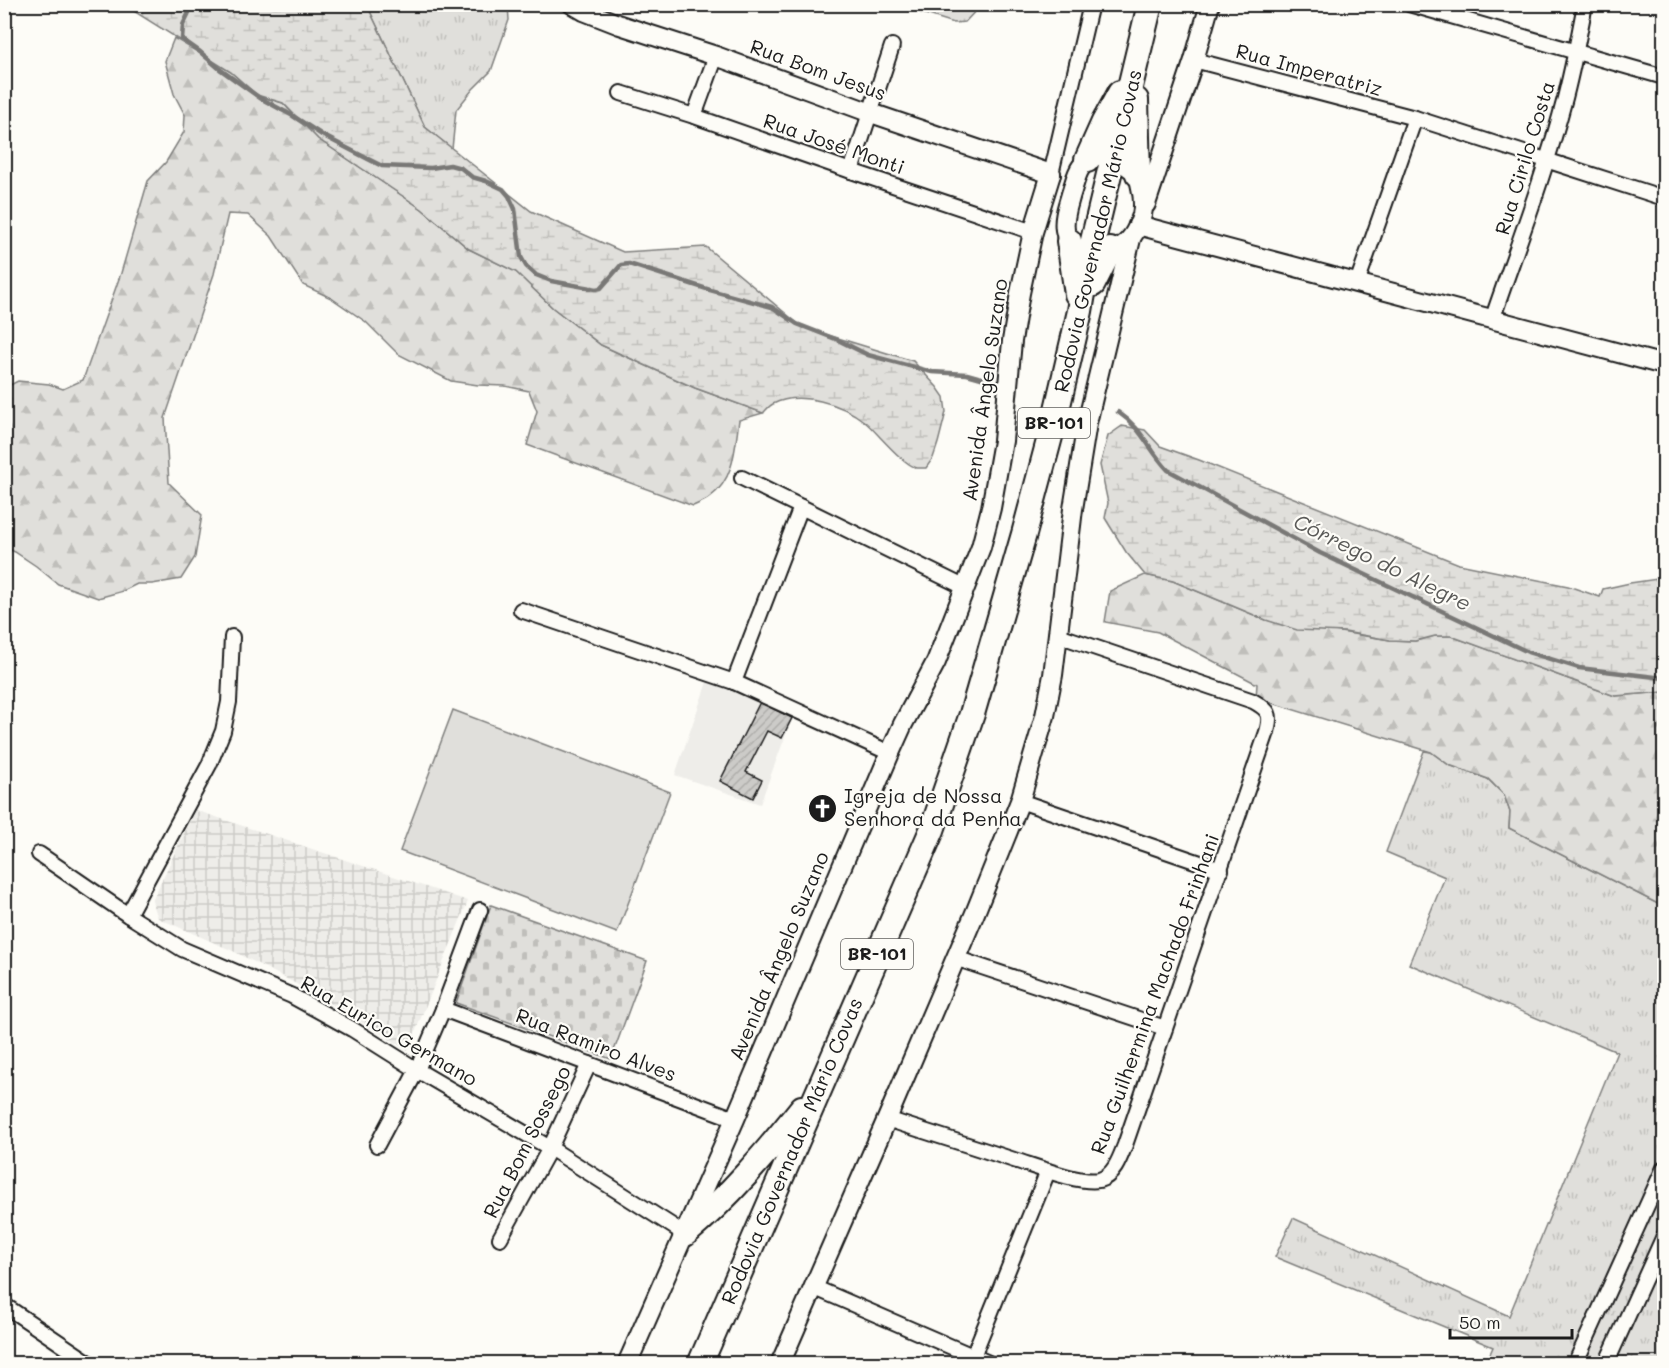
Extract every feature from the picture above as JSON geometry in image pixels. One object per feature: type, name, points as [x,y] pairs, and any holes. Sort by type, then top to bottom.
[{"type":"highway","name":"Rodovia Governador Mário Covas","points":[[700,1364],[932,830],[972,714],[1024,534],[1080,311],[1100,252],[1114,156],[1150,4]]},
{"type":"highway","points":[[1083,164],[1136,64]]},
{"type":"highway","points":[[1136,64],[1138,174]]},
{"type":"highway","points":[[1069,241],[1080,311]]},
{"type":"highway","points":[[685,1234],[731,1192],[819,1088]]},
{"type":"main road","name":"Rua Bom Jesus","points":[[572,4],[620,25],[1051,174]]},
{"type":"main road","points":[[1083,164],[1065,216],[1065,231],[1069,241],[1079,250],[1100,252],[1122,246],[1137,226],[1194,60],[1210,4]]},
{"type":"main road","points":[[780,1364],[887,1119],[1020,801],[1045,716],[1053,675],[1073,509],[1087,423],[1143,194],[1138,174],[1114,156],[1099,155],[1083,164],[1051,174],[1069,202]]},
{"type":"main road","name":"Avenida Ângelo Suzano","points":[[627,1364],[735,1119],[903,723],[936,662],[981,547],[991,508],[1003,441],[1012,341],[1033,232],[1051,174]]},
{"type":"main road","points":[[1137,226],[1665,365]]},
{"type":"street","name":"Avenida Ângelo Suzano","points":[[1051,174],[1091,4]]},
{"type":"street","points":[[1409,4],[1665,77]]},
{"type":"street","name":"Rua Cirilo Costa","points":[[1492,320],[1565,100],[1585,4]]},
{"type":"street","points":[[851,171],[892,46]]},
{"type":"street","points":[[694,116],[716,57]]},
{"type":"street","name":"Rua Imperatriz","points":[[1194,60],[1415,118],[1665,198]]},
{"type":"street","name":"Rua José Monti","points":[[621,93],[1033,232]]},
{"type":"street","points":[[1357,283],[1415,118]]},
{"type":"street","points":[[742,478],[966,588]]},
{"type":"street","points":[[734,682],[801,507]]},
{"type":"street","points":[[521,610],[734,682],[890,753]]},
{"type":"street","name":"Rua Guilhermina Machado Frinhani","points":[[1048,1171],[1088,1181],[1101,1180],[1110,1174],[1117,1164],[1221,870],[1270,723],[1269,712],[1253,700],[1058,635]]},
{"type":"street","points":[[128,915],[209,765],[223,731],[229,702],[232,637]]},
{"type":"street","points":[[1020,801],[1221,870]]},
{"type":"street","name":"Rua Eurico Germano","points":[[39,854],[182,949],[292,996],[352,1029],[550,1148],[685,1234]]},
{"type":"street","points":[[377,1145],[417,1070],[443,1009],[480,910]]},
{"type":"street","points":[[955,958],[1165,1028]]},
{"type":"street","name":"Rua Ramiro Alves","points":[[443,1009],[735,1119]]},
{"type":"street","name":"Rua Bom Sossego","points":[[500,1238],[550,1148],[589,1064]]},
{"type":"street","points":[[887,1119],[1048,1171],[973,1356]]},
{"type":"street","points":[[1575,1364],[1665,1168]]},
{"type":"street","points":[[1606,1364],[1665,1236]]},
{"type":"street","points":[[813,1287],[991,1364]]},
{"type":"street","points":[[4,1305],[91,1364]]},
{"type":"shaded area","points":[[707,682],[794,713],[760,804],[675,775]]},
{"type":"shaded area","points":[[195,810],[468,901],[408,1050],[306,989],[233,951],[158,918],[152,901]]},
{"type":"green space","points":[[910,4],[981,5],[965,22],[954,23],[912,10]]},
{"type":"green space","points":[[127,5],[367,5],[425,127],[531,211],[623,252],[706,247],[802,327],[913,361],[944,397],[946,412],[933,458],[926,468],[911,465],[897,455],[856,415],[833,405],[795,398],[773,404],[763,413],[695,388],[601,345],[553,308],[516,272],[469,249],[422,209],[318,139],[283,103],[257,95],[231,72]]},
{"type":"green space","points":[[367,5],[508,5],[509,20],[491,71],[456,110],[452,149],[425,127]]},
{"type":"green space","points":[[174,38],[231,72],[256,95],[283,103],[318,139],[422,209],[469,249],[516,272],[553,308],[601,345],[695,388],[763,413],[739,420],[735,451],[729,472],[718,490],[706,500],[693,506],[527,445],[537,411],[529,391],[505,386],[451,381],[398,354],[366,322],[331,298],[303,285],[271,236],[248,215],[228,214],[214,274],[165,418],[169,483],[202,515],[195,557],[181,579],[137,584],[123,591],[98,598],[58,584],[36,566],[5,548],[4,388],[18,381],[49,384],[63,389],[83,380],[121,273],[148,181],[166,162],[184,132],[185,115],[174,94],[165,61]]},
{"type":"green space","points":[[1122,426],[1145,430],[1160,446],[1459,564],[1568,586],[1600,597],[1603,589],[1664,578],[1664,692],[1615,696],[1451,636],[1435,636],[1415,641],[1390,640],[1345,632],[1297,630],[1266,620],[1173,581],[1145,575],[1126,552],[1105,518],[1108,503],[1100,465],[1108,436]]},
{"type":"green space","points":[[1145,575],[1173,581],[1266,620],[1390,640],[1415,641],[1435,636],[1451,636],[1615,696],[1664,692],[1664,907],[1509,828],[1510,812],[1504,795],[1488,779],[1449,765],[1431,752],[1256,698],[1257,684],[1158,632],[1105,622],[1110,591]]},
{"type":"green space","points":[[453,710],[670,792],[617,933],[400,851]]},
{"type":"green space","points":[[1424,751],[1431,752],[1449,765],[1488,779],[1504,795],[1510,812],[1509,828],[1664,907],[1664,1363],[1486,1363],[1493,1347],[1275,1257],[1293,1218],[1509,1316],[1617,1052],[1409,964],[1445,877],[1386,852]]},
{"type":"green space","points":[[491,905],[647,961],[611,1059],[456,1003]]},
{"type":"building","points":[[760,702],[792,718],[782,738],[767,731],[746,772],[762,780],[753,798],[720,781]]},
{"type":"waterway","name":"Córrego do Alegre","points":[[193,4],[183,25],[182,39],[260,98],[322,135],[382,166],[431,168],[450,165],[461,168],[472,177],[503,189],[515,209],[521,257],[526,266],[536,275],[551,281],[596,289],[601,288],[621,265],[629,264],[772,307],[797,324],[868,355],[932,372],[967,374],[992,381]]},
{"type":"waterway","name":"Córrego do Alegre","points":[[1118,412],[1134,425],[1168,470],[1320,553],[1528,652],[1579,668],[1664,678]]},
{"type":"place","name":"Igreja de Nossa Senhora da Penha","points":[[823,808]]}]
